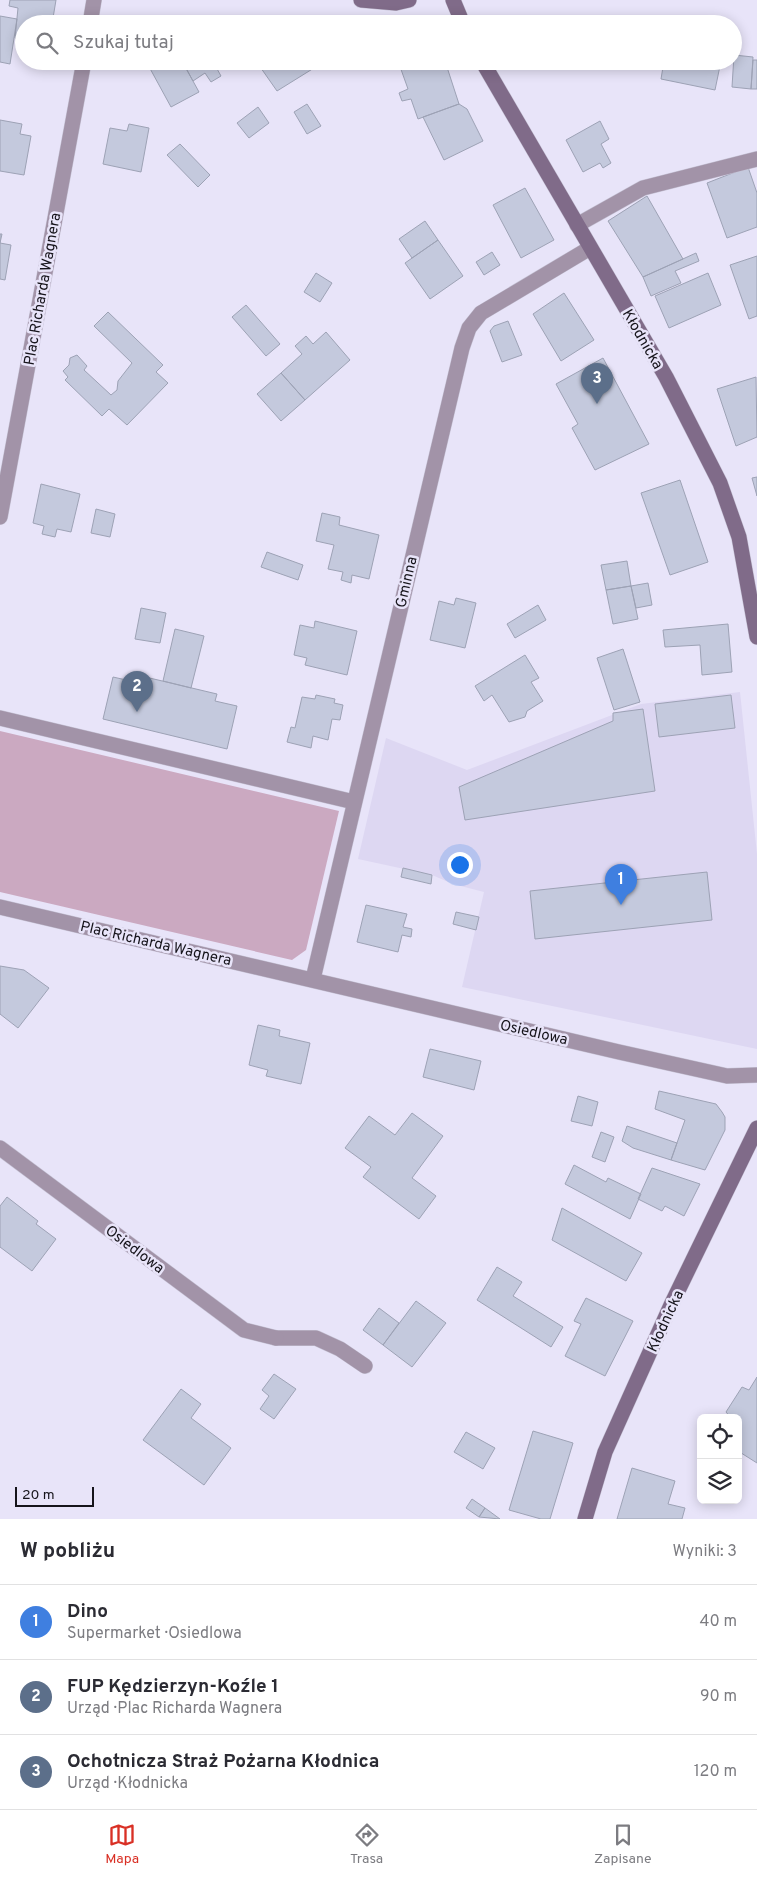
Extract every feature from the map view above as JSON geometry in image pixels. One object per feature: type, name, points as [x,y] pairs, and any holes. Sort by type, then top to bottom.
[{"type":"main road","points":[[361,0],[396,3],[409,0]]},
{"type":"main road","points":[[453,0],[459,15]]},
{"type":"main road","name":"Kłodnicka","points":[[487,70],[666,377],[720,483],[739,537],[757,636]]},
{"type":"main road","name":"Kłodnicka","points":[[585,1519],[605,1452],[671,1305],[757,1128]]},
{"type":"street","points":[[92,15],[94,0]]},
{"type":"street","name":"Plac Richarda Wagnera","points":[[0,516],[82,70]]},
{"type":"street","points":[[577,225],[643,188],[757,159]]},
{"type":"street","name":"Gminna","points":[[313,979],[462,348],[469,328],[482,313],[590,248]]},
{"type":"street","points":[[0,718],[354,802]]},
{"type":"street","name":"Plac Richarda Wagnera","points":[[0,907],[313,979]]},
{"type":"street","name":"Osiedlowa","points":[[313,979],[718,1074],[757,1075]]},
{"type":"street","name":"Osiedlowa","points":[[0,1148],[244,1330],[276,1338],[316,1338],[340,1349],[365,1366]]},
{"type":"shaded area","points":[[740,692],[757,854],[757,1049],[462,987],[484,892],[453,884],[432,875],[358,859],[386,738],[467,770],[641,704]]},
{"type":"shaded area","points":[[0,731],[339,811],[306,950],[292,960],[0,892]]},
{"type":"building","points":[[10,0],[56,0],[54,15],[17,15],[18,8],[9,6]]},
{"type":"building","points":[[0,16],[15,19],[15,32],[10,64],[0,62]]},
{"type":"building","points":[[742,56],[753,57],[751,89],[732,87],[733,70],[742,70]]},
{"type":"building","points":[[753,60],[757,60],[757,89],[751,89]]},
{"type":"building","points":[[151,70],[187,70],[199,92],[171,107]]},
{"type":"building","points":[[187,70],[218,70],[221,76],[211,82],[205,73],[193,81]]},
{"type":"building","points":[[262,70],[311,70],[277,91]]},
{"type":"building","points":[[401,70],[448,70],[459,104],[418,119],[411,99],[402,101],[399,93],[408,89]]},
{"type":"building","points":[[662,70],[719,70],[715,90],[661,79]]},
{"type":"building","points":[[307,104],[321,126],[307,134],[294,112]]},
{"type":"building","points":[[459,104],[467,109],[483,141],[444,160],[423,117]]},
{"type":"building","points":[[258,107],[269,123],[249,138],[237,123]]},
{"type":"building","points":[[0,120],[22,124],[20,134],[31,136],[24,175],[0,171]]},
{"type":"building","points":[[600,121],[609,139],[601,144],[611,163],[603,168],[600,163],[583,172],[566,140]]},
{"type":"building","points":[[129,124],[149,128],[141,172],[103,164],[110,128],[127,131]]},
{"type":"building","points":[[180,144],[210,175],[198,187],[167,155]]},
{"type":"building","points":[[748,167],[757,193],[757,227],[727,238],[707,183]]},
{"type":"building","points":[[525,188],[554,240],[521,258],[493,205]]},
{"type":"building","points":[[647,196],[683,259],[643,277],[608,221]]},
{"type":"building","points":[[425,221],[438,240],[412,258],[399,239]]},
{"type":"building","points":[[438,240],[463,276],[430,299],[405,263]]},
{"type":"building","points":[[0,243],[11,245],[5,280],[0,279]]},
{"type":"building","points":[[492,252],[500,265],[484,275],[476,262]]},
{"type":"building","points":[[696,253],[699,261],[675,271],[681,283],[651,296],[643,277]]},
{"type":"building","points":[[757,256],[757,316],[749,319],[730,265]]},
{"type":"building","points":[[316,273],[332,283],[320,302],[304,292]]},
{"type":"building","points":[[708,273],[721,305],[669,328],[655,296]]},
{"type":"building","points":[[564,293],[594,340],[561,361],[533,314]]},
{"type":"building","points":[[246,305],[280,344],[266,356],[232,317]]},
{"type":"building","points":[[108,312],[163,365],[156,372],[168,383],[127,425],[109,409],[102,416],[65,380],[68,377],[63,371],[69,365],[70,358],[77,355],[87,366],[84,370],[111,395],[117,390],[118,381],[132,363],[94,326]]},
{"type":"building","points":[[508,321],[522,355],[502,362],[490,331],[494,326]]},
{"type":"building","points":[[326,332],[350,360],[305,400],[281,373],[302,354],[295,346],[306,336],[313,344]]},
{"type":"building","points":[[603,358],[649,444],[595,470],[572,428],[578,424],[556,384]]},
{"type":"building","points":[[281,373],[305,400],[281,421],[257,394]]},
{"type":"building","points":[[756,377],[757,437],[736,446],[717,389]]},
{"type":"building","points":[[757,477],[757,496],[752,478]]},
{"type":"building","points":[[680,480],[708,562],[670,575],[641,493]]},
{"type":"building","points":[[41,484],[80,494],[71,532],[57,529],[55,537],[42,534],[44,526],[33,523]]},
{"type":"building","points":[[96,509],[115,514],[110,537],[91,533]]},
{"type":"building","points":[[322,513],[340,517],[339,525],[379,535],[369,579],[352,575],[351,583],[341,580],[343,572],[328,569],[334,545],[316,541]]},
{"type":"building","points":[[267,552],[303,565],[298,580],[261,567]]},
{"type":"building","points":[[627,561],[631,586],[606,590],[601,565]]},
{"type":"building","points":[[648,583],[652,605],[636,608],[631,586]]},
{"type":"building","points":[[631,586],[638,619],[613,624],[606,590]]},
{"type":"building","points":[[456,598],[476,603],[465,648],[430,640],[439,601],[454,605]]},
{"type":"building","points":[[538,605],[546,620],[515,638],[507,624]]},
{"type":"building","points":[[141,608],[166,613],[160,643],[135,639]]},
{"type":"building","points":[[315,621],[357,631],[347,675],[305,665],[307,658],[294,655],[300,625],[314,628]]},
{"type":"building","points":[[728,624],[732,672],[702,675],[700,645],[665,647],[663,630]]},
{"type":"building","points":[[175,629],[204,636],[191,688],[163,681]]},
{"type":"building","points":[[623,649],[640,702],[614,710],[597,658]]},
{"type":"building","points":[[525,655],[539,678],[531,682],[543,701],[527,711],[525,717],[509,722],[492,695],[484,701],[475,686]]},
{"type":"building","points":[[137,675],[217,694],[215,701],[237,706],[227,749],[103,719],[113,677],[135,682]]},
{"type":"building","points":[[316,695],[335,699],[334,703],[343,705],[340,720],[332,719],[328,740],[313,736],[311,748],[287,742],[291,727],[295,728],[302,697],[315,699]]},
{"type":"building","points":[[731,695],[735,728],[659,737],[655,704]]},
{"type":"building","points":[[643,709],[655,791],[465,820],[459,787],[613,721],[613,713]]},
{"type":"building","points":[[403,868],[432,875],[431,884],[401,877]]},
{"type":"building","points":[[707,872],[712,920],[535,939],[530,891]]},
{"type":"building","points":[[366,905],[407,914],[403,927],[412,929],[411,937],[402,935],[398,952],[357,942]]},
{"type":"building","points":[[456,912],[479,917],[476,930],[453,924]]},
{"type":"building","points":[[0,966],[24,970],[49,988],[18,1028],[0,1014]]},
{"type":"building","points":[[258,1025],[280,1030],[279,1036],[310,1043],[301,1084],[266,1076],[268,1070],[249,1065]]},
{"type":"building","points":[[430,1049],[481,1061],[474,1090],[423,1077]]},
{"type":"building","points":[[659,1091],[716,1104],[725,1117],[725,1130],[705,1170],[671,1160],[685,1120],[655,1109]]},
{"type":"building","points":[[578,1096],[598,1102],[592,1126],[571,1121]]},
{"type":"building","points":[[412,1113],[443,1136],[412,1178],[436,1196],[419,1219],[363,1177],[371,1167],[345,1148],[369,1116],[395,1135]]},
{"type":"building","points":[[627,1126],[677,1143],[671,1160],[633,1148],[622,1141]]},
{"type":"building","points":[[601,1132],[614,1137],[605,1162],[592,1157]]},
{"type":"building","points":[[574,1165],[606,1182],[608,1178],[641,1194],[630,1219],[565,1184]]},
{"type":"building","points":[[652,1168],[700,1184],[684,1216],[665,1206],[662,1211],[638,1199]]},
{"type":"building","points":[[7,1197],[38,1221],[36,1224],[56,1239],[32,1271],[0,1247],[0,1206]]},
{"type":"building","points":[[562,1208],[642,1253],[626,1281],[552,1240]]},
{"type":"building","points":[[497,1267],[522,1282],[513,1296],[563,1327],[551,1347],[477,1300]]},
{"type":"building","points":[[586,1298],[633,1321],[605,1376],[565,1356],[581,1324],[574,1321]]},
{"type":"building","points":[[416,1301],[446,1323],[412,1367],[383,1345]]},
{"type":"building","points":[[379,1308],[399,1323],[383,1345],[363,1330]]},
{"type":"building","points":[[274,1374],[296,1389],[274,1419],[260,1409],[269,1396],[262,1390]]},
{"type":"building","points":[[757,1377],[757,1463],[742,1454],[742,1414],[728,1414],[726,1412],[742,1387],[749,1390]]},
{"type":"building","points":[[181,1389],[201,1404],[191,1418],[231,1448],[204,1485],[143,1440]]},
{"type":"building","points":[[533,1431],[573,1443],[550,1519],[541,1519],[509,1510]]},
{"type":"building","points":[[466,1432],[495,1448],[483,1469],[454,1452]]},
{"type":"building","points":[[632,1468],[675,1481],[668,1504],[685,1508],[682,1519],[617,1519]]},
{"type":"building","points":[[472,1499],[485,1508],[479,1517],[466,1508]]},
{"type":"building","points":[[485,1508],[500,1519],[479,1517]]},
{"type":"place","name":"Ochotnicza Straż Pożarna Kłodnica","points":[[597,404]]},
{"type":"place","name":"FUP Kędzierzyn-Koźle 1","points":[[137,712]]},
{"type":"place","name":"Dino","points":[[621,905]]}]
